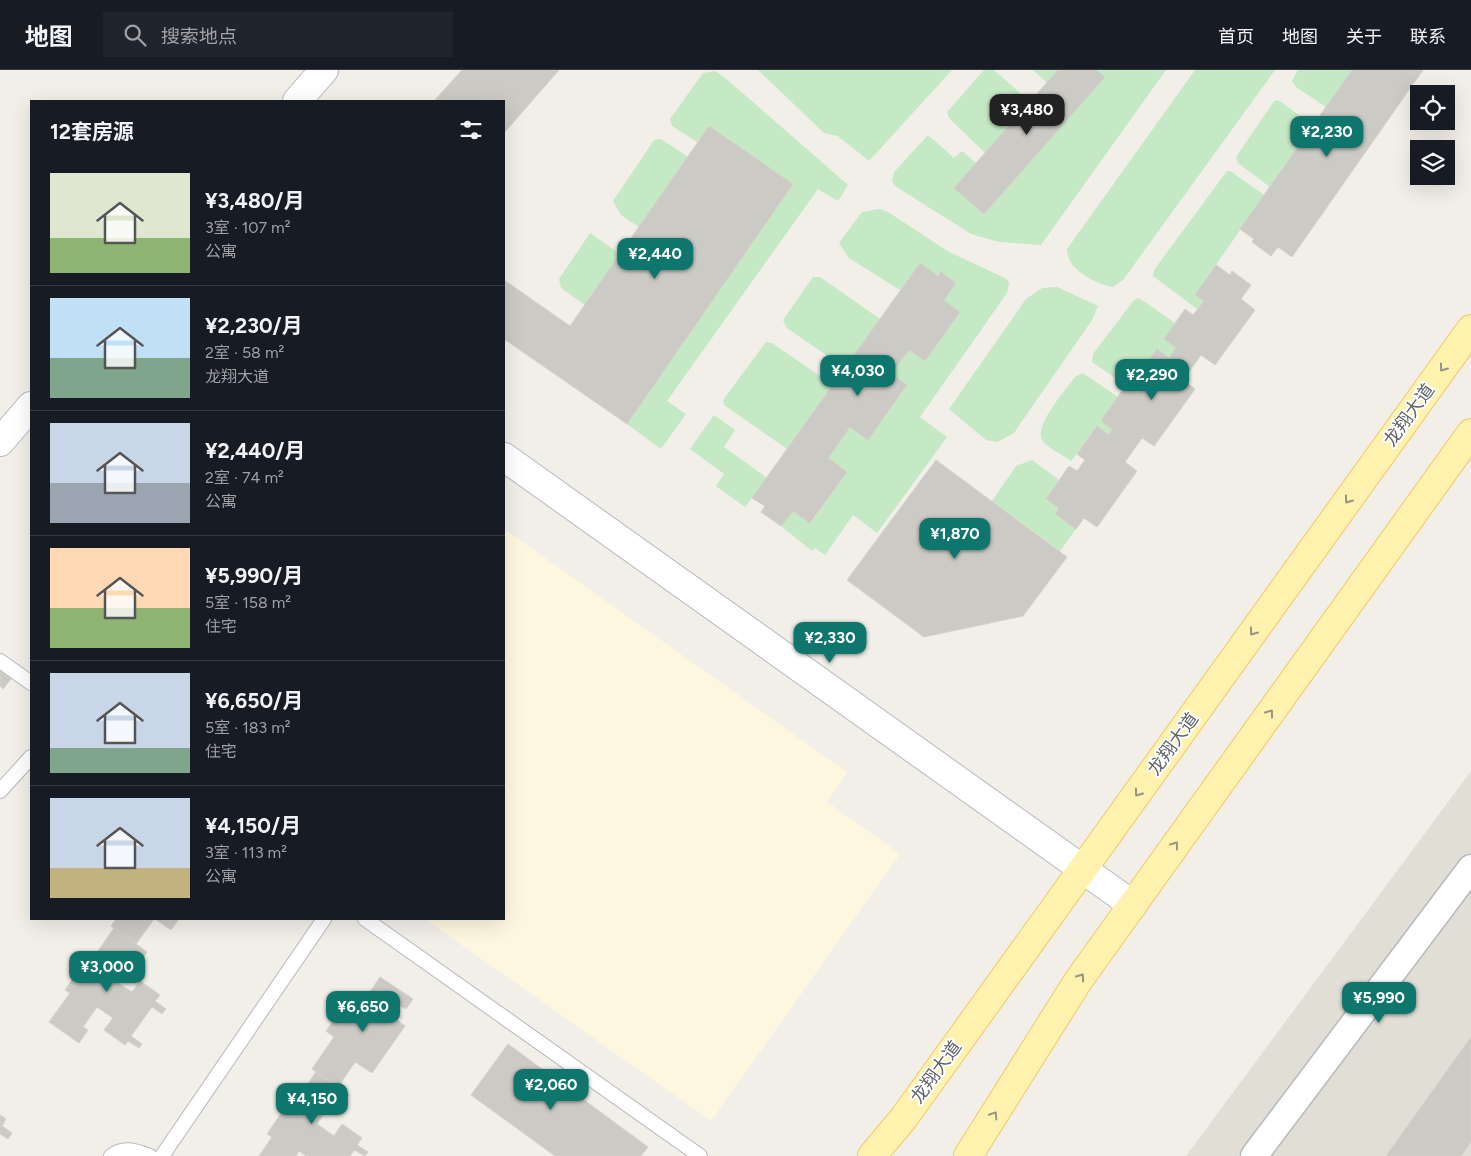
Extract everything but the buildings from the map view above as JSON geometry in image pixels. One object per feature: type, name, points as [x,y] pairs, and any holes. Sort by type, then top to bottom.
[{"type":"main road","name":"龙翔大道","points":[[872,1156],[903,1118],[1471,329]]},
{"type":"main road","points":[[968,1156],[1078,981],[1471,433]]},
{"type":"street","points":[[298,100],[324,70]]},
{"type":"street","points":[[0,442],[30,407]]},
{"type":"street","points":[[505,458],[1133,905]]},
{"type":"street","points":[[1254,1156],[1471,868]]},
{"type":"lane","points":[[0,661],[30,682]]},
{"type":"lane","points":[[0,791],[30,758]]},
{"type":"lane","points":[[162,1156],[323,920]]},
{"type":"lane","points":[[366,920],[700,1156]]},
{"type":"lane","points":[[111,1156],[117,1151],[131,1150],[150,1156]]},
{"type":"shaded area","points":[[505,530],[847,772],[827,802],[900,854],[711,1121],[426,920],[505,920]]},
{"type":"shaded area","points":[[1471,771],[1471,1156],[1186,1156]]},
{"type":"green space","points":[[758,70],[952,70],[869,161],[838,136],[824,133]]},
{"type":"green space","points":[[984,70],[994,70],[1030,102],[1047,83],[1033,70],[1166,70],[1041,245],[999,242],[971,234],[895,186],[892,181],[894,172],[928,135],[954,158],[962,151],[976,163],[985,153],[949,118],[947,112]]},
{"type":"green space","points":[[1195,70],[1275,70],[1123,280],[1113,287],[1097,282],[1075,268],[1069,259],[1067,249]]},
{"type":"green space","points":[[1298,70],[1352,70],[1326,107],[1296,87],[1292,81]]},
{"type":"green space","points":[[715,71],[848,185],[838,201],[818,189],[667,401],[686,414],[661,449],[627,424],[792,184],[709,127],[697,142],[672,126],[670,119],[703,73]]},
{"type":"green space","points":[[1278,100],[1313,125],[1270,187],[1238,163],[1236,157],[1274,101]]},
{"type":"green space","points":[[661,139],[688,157],[639,227],[621,215],[613,201],[654,140]]},
{"type":"green space","points":[[1227,171],[1230,171],[1264,195],[1216,265],[1204,301],[1197,309],[1153,276],[1154,270]]},
{"type":"green space","points":[[880,209],[888,212],[949,252],[1007,279],[1009,284],[1007,293],[920,417],[947,437],[877,533],[853,515],[825,555],[815,548],[812,551],[781,526],[793,511],[811,523],[847,472],[828,458],[850,427],[868,440],[907,386],[891,374],[909,350],[925,361],[960,312],[944,300],[956,283],[941,272],[938,276],[920,263],[900,290],[849,258],[839,243],[862,212]]},
{"type":"green space","points":[[590,233],[620,254],[585,305],[561,288],[559,279]]},
{"type":"green space","points":[[813,277],[820,277],[880,319],[845,368],[787,328],[783,320]]},
{"type":"green space","points":[[1057,287],[1098,306],[1092,320],[1014,433],[997,442],[986,440],[949,409],[1026,299],[1042,288]]},
{"type":"green space","points":[[1139,298],[1175,323],[1164,339],[1176,348],[1169,358],[1138,375],[1146,381],[1137,393],[1092,362],[1093,354],[1134,300]]},
{"type":"green space","points":[[766,342],[772,343],[833,385],[787,449],[724,405],[723,400]]},
{"type":"green space","points":[[1083,373],[1118,397],[1101,421],[1112,429],[1109,435],[1096,427],[1071,461],[1044,443],[1041,433],[1047,416],[1059,398],[1076,376]]},
{"type":"green space","points":[[714,415],[735,430],[724,447],[767,478],[745,507],[716,486],[724,474],[690,449]]},
{"type":"green space","points":[[1032,460],[1059,480],[1046,499],[1059,508],[1055,514],[1076,529],[1060,551],[992,501],[1016,466]]}]
